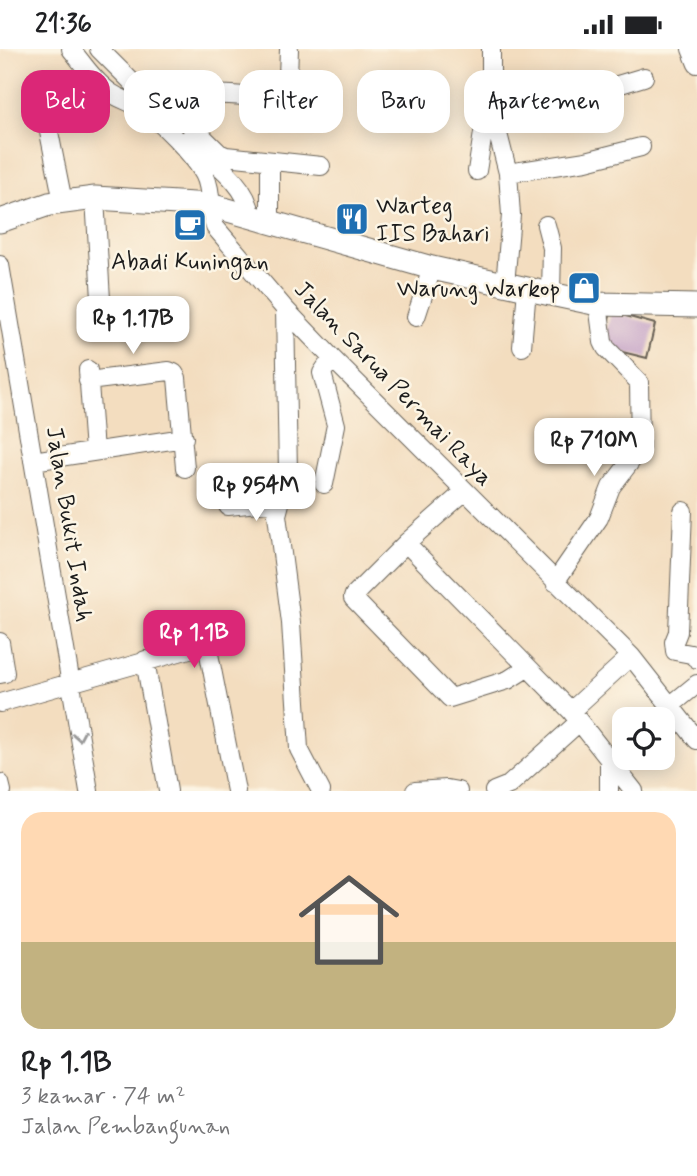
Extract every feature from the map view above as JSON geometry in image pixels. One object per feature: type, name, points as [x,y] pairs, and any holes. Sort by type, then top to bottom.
[{"type":"main road","points":[[0,221],[30,209],[95,198],[210,205],[432,268],[516,287],[598,304],[697,306]]},
{"type":"street","name":"Jalan Sarua Permai Raya","points":[[71,49],[100,84],[153,117],[188,153],[204,175],[215,227],[285,309],[631,656],[697,740]]},
{"type":"street","points":[[99,49],[239,187],[260,218]]},
{"type":"street","points":[[225,96],[274,96],[284,89],[288,77],[289,49]]},
{"type":"street","points":[[491,70],[493,49]]},
{"type":"street","points":[[691,49],[697,64]]},
{"type":"street","points":[[624,83],[644,77]]},
{"type":"street","points":[[49,133],[63,202]]},
{"type":"street","points":[[200,133],[226,156],[321,166]]},
{"type":"street","points":[[477,171],[483,133]]},
{"type":"street","points":[[498,133],[508,173],[522,347]]},
{"type":"street","points":[[508,173],[586,161],[641,147]]},
{"type":"street","points":[[260,218],[270,161]]},
{"type":"street","points":[[95,198],[102,316]]},
{"type":"street","points":[[546,225],[552,248],[551,294]]},
{"type":"street","name":"Jalan Bukit Indah","points":[[0,265],[89,791]]},
{"type":"street","points":[[416,317],[432,268]]},
{"type":"street","points":[[555,582],[599,518],[611,487],[640,449],[639,382],[606,348],[598,304]]},
{"type":"street","points":[[285,309],[288,473],[277,515],[291,623],[299,749],[321,791]]},
{"type":"street","points":[[324,484],[336,425],[322,373],[332,358]]},
{"type":"street","points":[[94,451],[88,375],[169,371],[177,378],[185,468]]},
{"type":"street","points":[[33,461],[184,438]]},
{"type":"street","points":[[228,484],[288,473]]},
{"type":"street","points":[[465,491],[406,543],[353,598],[450,698],[508,680],[527,668]]},
{"type":"street","points":[[228,506],[280,501]]},
{"type":"street","points":[[683,511],[678,632],[674,647],[675,651],[691,654],[697,659]]},
{"type":"street","points":[[406,543],[575,717],[634,791]]},
{"type":"street","points":[[0,642],[5,673],[0,674]]},
{"type":"street","points":[[0,703],[145,660],[207,645],[236,791]]},
{"type":"street","points":[[494,791],[509,785],[631,656]]},
{"type":"street","points":[[145,660],[168,791]]},
{"type":"street","points":[[670,706],[697,684]]},
{"type":"street","points":[[609,759],[609,791]]},
{"type":"street","points":[[0,783],[2,791]]},
{"type":"street","points":[[415,791],[458,791]]},
{"type":"building","points":[[611,312],[655,324],[647,358],[610,349],[605,336]]},
{"type":"place","name":"Warteg IIS Bahari","points":[[352,219]]},
{"type":"place","name":"Abadi Kuningan","points":[[190,225]]},
{"type":"place","name":"Warung Warkop","points":[[584,288]]}]
